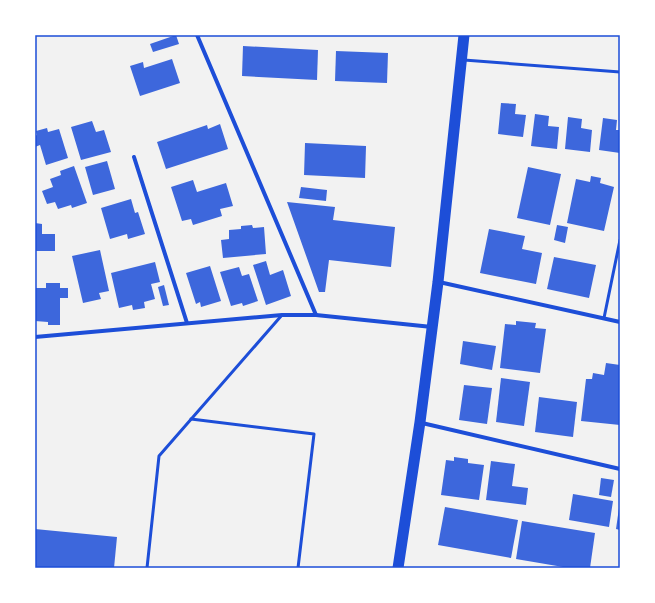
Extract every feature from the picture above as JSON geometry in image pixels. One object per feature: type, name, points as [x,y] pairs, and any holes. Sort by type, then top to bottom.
[{"type":"highway","points":[[398,568],[420,422],[438,282],[464,35]]},
{"type":"street","points":[[197,35],[316,314]]},
{"type":"street","points":[[134,157],[187,323]]},
{"type":"street","points":[[438,282],[620,322]]},
{"type":"street","points":[[35,337],[282,315],[316,314],[432,327]]},
{"type":"street","points":[[420,422],[620,469]]},
{"type":"lane","points":[[462,60],[620,72]]},
{"type":"lane","points":[[604,318],[620,240]]},
{"type":"lane","points":[[147,568],[159,456],[282,315]]},
{"type":"lane","points":[[190,419],[314,434],[298,568]]},
{"type":"building","points":[[176,35],[179,44],[153,52],[150,44]]},
{"type":"building","points":[[243,46],[318,50],[317,80],[242,76]]},
{"type":"building","points":[[336,51],[388,53],[387,83],[335,81]]},
{"type":"building","points":[[172,59],[180,83],[140,96],[130,66],[143,62],[144,68]]},
{"type":"building","points":[[501,103],[516,104],[515,114],[526,115],[523,137],[498,134]]},
{"type":"building","points":[[535,114],[549,116],[548,126],[559,127],[557,149],[531,146]]},
{"type":"building","points":[[568,117],[582,119],[581,128],[592,130],[590,152],[565,149]]},
{"type":"building","points":[[603,118],[617,120],[616,130],[620,130],[620,153],[599,150]]},
{"type":"building","points":[[92,121],[96,132],[104,130],[111,152],[81,160],[71,127]]},
{"type":"building","points":[[220,124],[228,149],[166,169],[157,142],[207,125],[208,129]]},
{"type":"building","points":[[47,128],[48,132],[59,129],[68,158],[46,165],[40,145],[35,147],[35,136],[37,135],[36,131]]},
{"type":"building","points":[[305,143],[366,146],[365,178],[304,175]]},
{"type":"building","points":[[107,161],[115,189],[93,195],[85,167]]},
{"type":"building","points":[[74,166],[87,203],[72,208],[71,205],[58,209],[55,202],[47,204],[42,191],[53,187],[50,179],[61,175],[60,171]]},
{"type":"building","points":[[528,167],[561,174],[550,225],[517,218]]},
{"type":"building","points":[[591,176],[601,178],[600,183],[614,187],[604,231],[567,223],[576,179],[590,182]]},
{"type":"building","points":[[193,180],[197,192],[226,183],[233,206],[220,209],[222,216],[193,225],[191,219],[182,221],[171,187]]},
{"type":"building","points":[[301,187],[327,190],[326,201],[299,198]]},
{"type":"building","points":[[131,199],[135,213],[138,212],[145,234],[128,239],[127,234],[110,239],[101,208]]},
{"type":"building","points":[[287,202],[335,207],[333,220],[395,227],[391,267],[329,260],[325,292],[319,292]]},
{"type":"building","points":[[35,223],[42,224],[42,234],[55,234],[55,251],[35,251]]},
{"type":"building","points":[[252,225],[253,228],[264,227],[266,254],[223,258],[221,240],[229,239],[229,230],[241,229],[241,226]]},
{"type":"building","points":[[557,225],[568,227],[565,243],[554,240]]},
{"type":"building","points":[[489,229],[525,236],[522,249],[542,253],[536,284],[480,273]]},
{"type":"building","points":[[100,250],[109,291],[99,293],[101,299],[83,303],[72,256]]},
{"type":"building","points":[[554,257],[596,265],[589,298],[547,289]]},
{"type":"building","points":[[266,261],[270,275],[283,270],[291,296],[266,305],[253,265]]},
{"type":"building","points":[[155,262],[160,282],[151,284],[155,299],[144,302],[145,308],[133,310],[132,305],[119,308],[111,273]]},
{"type":"building","points":[[210,266],[221,301],[201,307],[200,302],[196,304],[186,273]]},
{"type":"building","points":[[239,267],[242,276],[249,274],[258,301],[243,306],[242,303],[231,306],[220,272]]},
{"type":"building","points":[[46,283],[60,283],[60,288],[68,288],[68,298],[60,298],[60,325],[48,325],[48,322],[35,321],[35,288],[46,288]]},
{"type":"building","points":[[164,285],[169,305],[163,306],[158,287]]},
{"type":"building","points":[[516,321],[536,323],[535,328],[546,329],[540,373],[500,368],[505,324],[516,325]]},
{"type":"building","points":[[463,341],[496,346],[492,370],[460,364]]},
{"type":"building","points":[[606,363],[620,365],[620,425],[581,421],[586,379],[592,379],[593,373],[604,375]]},
{"type":"building","points":[[501,378],[530,382],[524,426],[496,422]]},
{"type":"building","points":[[464,385],[492,388],[487,424],[459,420]]},
{"type":"building","points":[[539,397],[577,402],[573,437],[535,432]]},
{"type":"building","points":[[454,457],[468,459],[468,463],[484,465],[479,500],[441,495],[446,460],[454,461]]},
{"type":"building","points":[[491,461],[515,464],[512,486],[528,488],[526,505],[486,500]]},
{"type":"building","points":[[601,478],[614,480],[611,497],[599,495]]},
{"type":"building","points":[[573,494],[613,501],[609,527],[569,520]]},
{"type":"building","points":[[445,507],[518,520],[511,558],[438,545]]},
{"type":"building","points":[[620,508],[620,530],[616,529]]},
{"type":"building","points":[[522,521],[595,533],[590,568],[569,568],[516,559]]},
{"type":"building","points":[[35,529],[117,537],[114,568],[35,568]]}]
